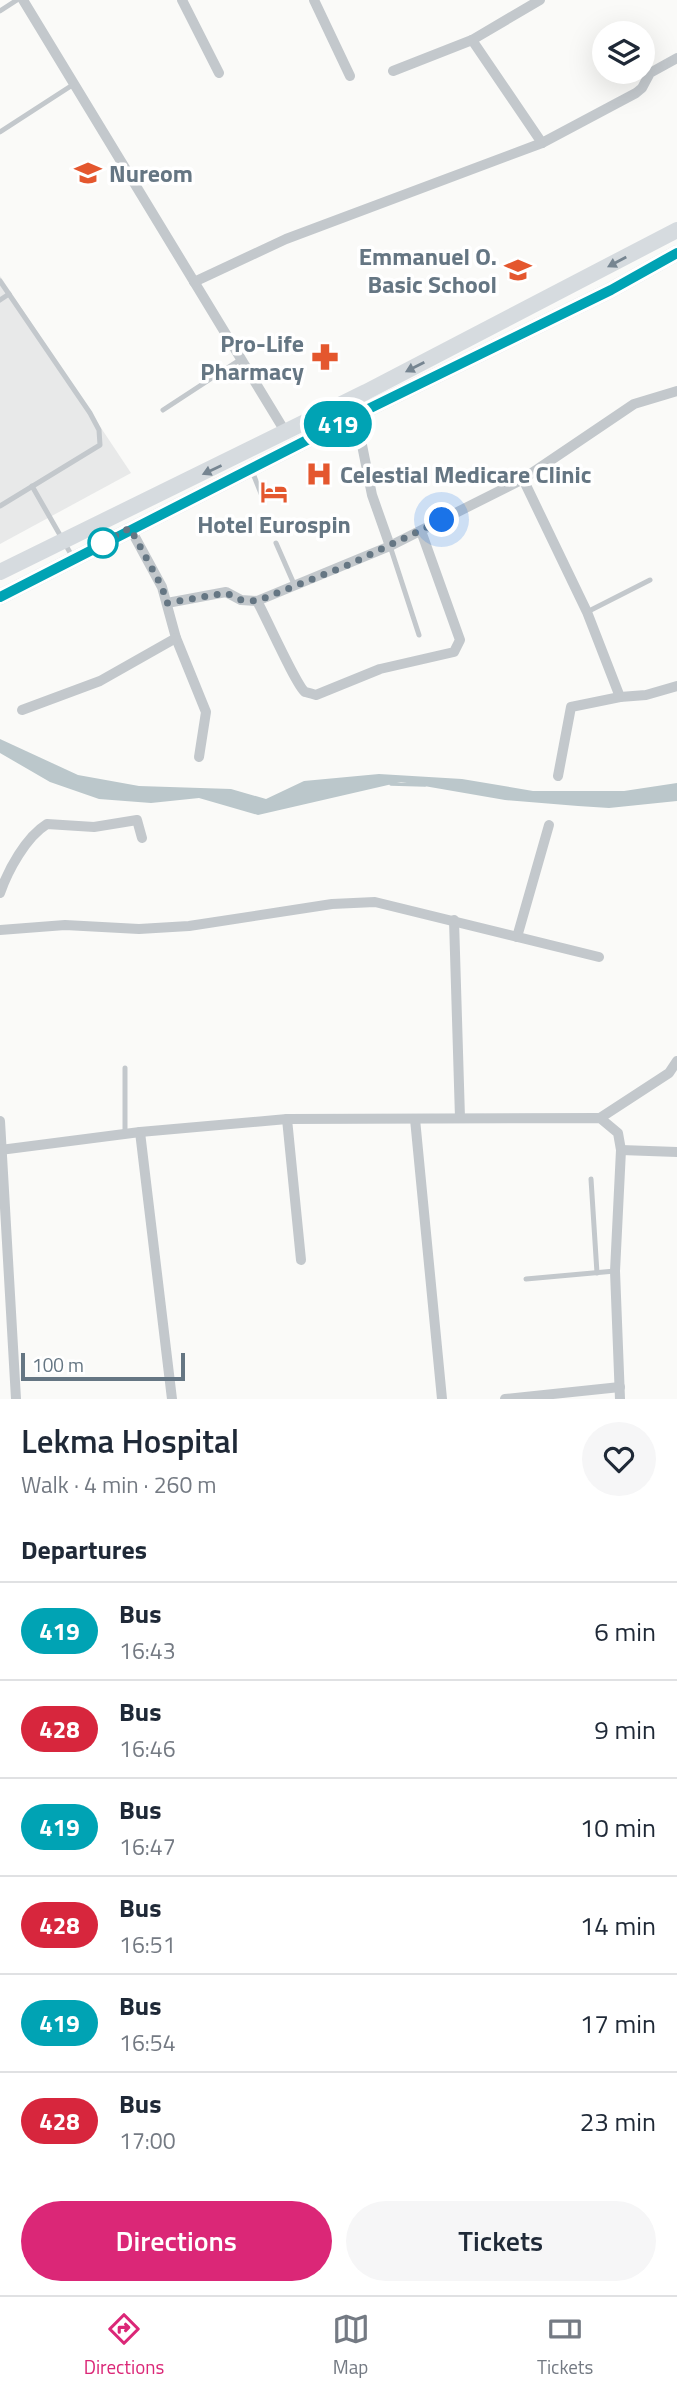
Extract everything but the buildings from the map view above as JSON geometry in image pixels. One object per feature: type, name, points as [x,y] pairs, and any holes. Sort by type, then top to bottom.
[{"type":"main road","points":[[0,572],[286,433],[677,230]]},
{"type":"main road","points":[[0,597],[130,528],[611,290],[677,253]]},
{"type":"street","points":[[23,0],[286,433]]},
{"type":"street","points":[[182,0],[219,73]]},
{"type":"street","points":[[314,0],[351,76]]},
{"type":"street","points":[[393,71],[472,40],[540,0]]},
{"type":"street","points":[[472,40],[542,143]]},
{"type":"street","points":[[194,282],[286,239],[542,143],[636,93],[650,73],[677,58]]},
{"type":"street","points":[[167,603],[226,593],[241,600],[257,601],[390,546],[523,479],[634,404],[675,395]]},
{"type":"street","points":[[356,415],[372,495],[390,546]]},
{"type":"street","points":[[523,479],[587,612],[620,697]]},
{"type":"street","points":[[130,528],[162,587],[176,638],[206,712],[199,757]]},
{"type":"street","points":[[257,601],[277,636],[293,674],[305,692],[316,695],[380,669],[454,652],[460,640],[421,531]]},
{"type":"street","points":[[22,710],[100,681],[176,638]]},
{"type":"street","points":[[558,776],[571,707],[620,697],[646,695],[677,686]]},
{"type":"street","points":[[0,893],[18,858],[44,825],[94,827],[137,820],[142,838]]},
{"type":"street","points":[[517,937],[549,825]]},
{"type":"street","points":[[0,930],[65,925],[139,929],[189,926],[331,904],[375,902],[599,957]]},
{"type":"street","points":[[454,920],[460,1118]]},
{"type":"street","points":[[1,1150],[140,1132],[287,1119],[600,1118],[669,1073],[677,1060]]},
{"type":"street","points":[[505,1399],[620,1393],[615,1271],[621,1150],[618,1133],[600,1118]]},
{"type":"street","points":[[287,1119],[301,1260]]},
{"type":"street","points":[[415,1119],[442,1399]]},
{"type":"street","points":[[0,1121],[16,1399]]},
{"type":"street","points":[[140,1132],[172,1399]]},
{"type":"street","points":[[621,1150],[677,1152]]},
{"type":"lane","points":[[0,10],[17,0]]},
{"type":"lane","points":[[0,132],[75,84]]},
{"type":"lane","points":[[0,281],[90,413],[100,437],[100,445],[0,506]]},
{"type":"lane","points":[[0,300],[9,294]]},
{"type":"lane","points":[[163,410],[241,359]]},
{"type":"lane","points":[[251,468],[264,501]]},
{"type":"lane","points":[[32,486],[73,557]]},
{"type":"lane","points":[[276,543],[294,584]]},
{"type":"lane","points":[[390,546],[419,635]]},
{"type":"lane","points":[[587,612],[650,580]]},
{"type":"lane","points":[[125,1068],[125,1134]]},
{"type":"lane","points":[[591,1179],[597,1273]]},
{"type":"lane","points":[[526,1279],[615,1271]]},
{"type":"shaded area","points":[[0,276],[131,473],[0,544]]},
{"type":"shaded area","points":[[0,739],[78,775],[139,786],[231,789],[266,799],[304,781],[379,774],[462,779],[533,791],[624,791],[677,783],[677,801],[609,808],[578,806],[505,800],[401,782],[258,815],[199,798],[151,803],[99,799],[50,782],[0,753]]},
{"type":"waterway","points":[[391,784],[425,785]]},
{"type":"bus line","name":"419","points":[[0,597],[130,528],[611,290],[677,253]]},
{"type":"place","name":"Nureom","points":[[88,173]]},
{"type":"place","name":"Emmanuel O. Basic School","points":[[518,270]]},
{"type":"place","name":"Pro-Life Pharmacy","points":[[325,357]]},
{"type":"place","name":"Celestial Medicare Clinic","points":[[319,474]]},
{"type":"place","name":"Hotel Eurospin","points":[[274,492]]},
{"type":"route","points":[[103,543],[98,545],[130,528],[162,587],[167,603],[226,593],[241,600],[257,601],[294,584],[348,565],[442,520]]}]
